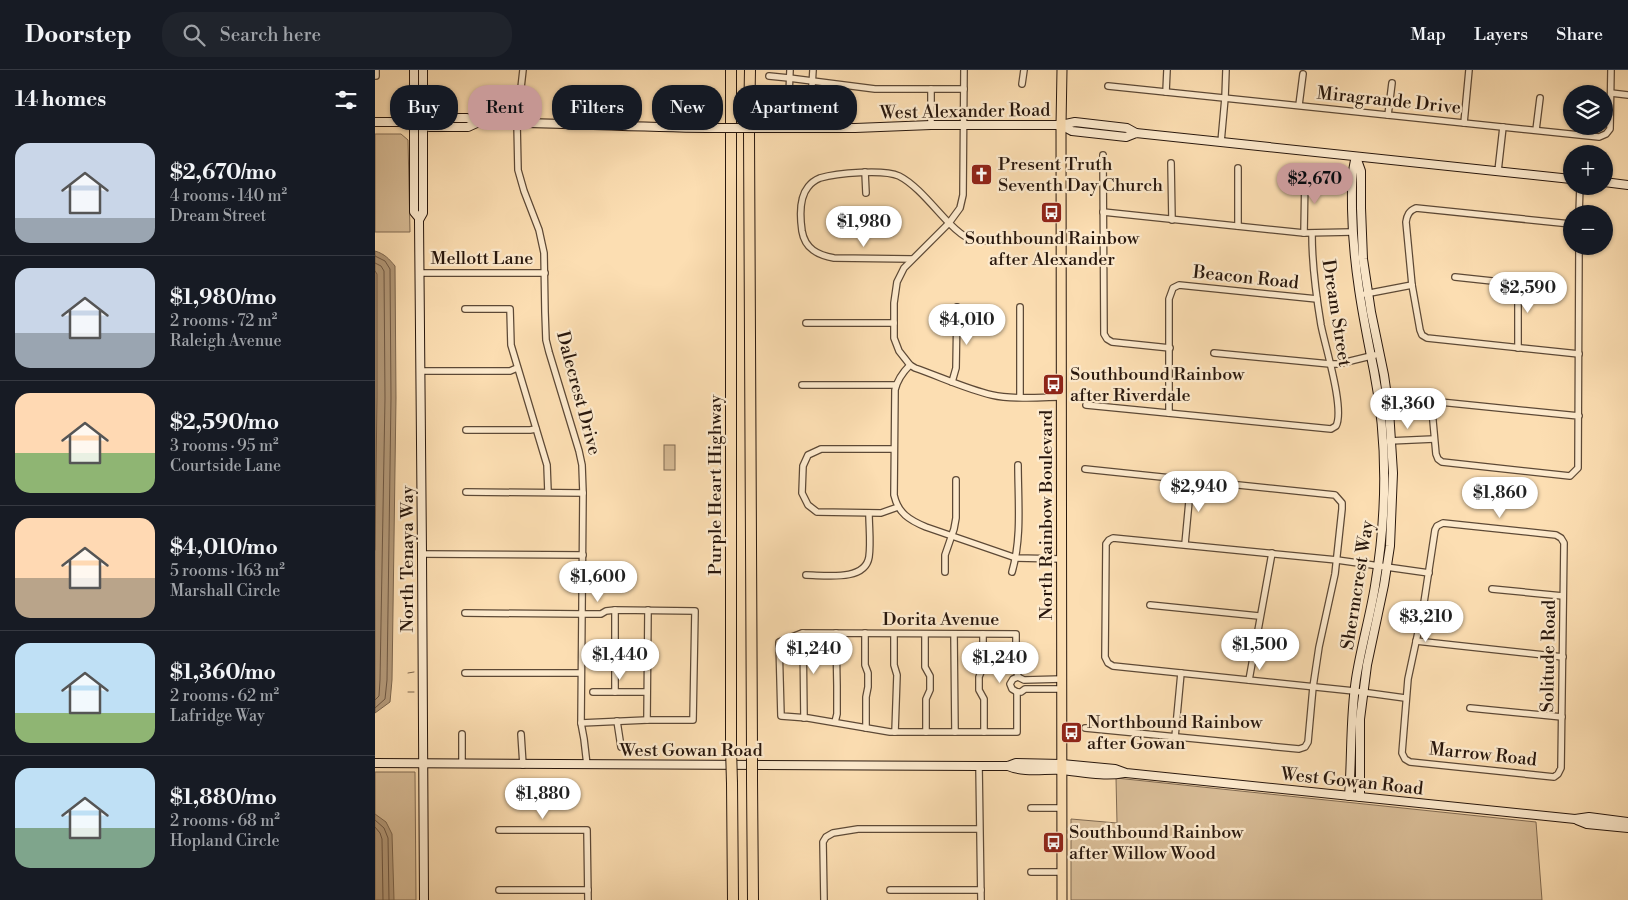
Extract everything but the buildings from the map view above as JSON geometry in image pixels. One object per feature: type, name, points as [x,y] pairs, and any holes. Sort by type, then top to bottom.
[{"type":"highway","name":"Purple Heart Highway","points":[[731,70],[731,748],[733,900]]},
{"type":"highway","name":"Purple Heart Highway","points":[[749,70],[753,900]]},
{"type":"main road","name":"North Rainbow Boulevard","points":[[1063,70],[1061,125],[1063,900]]},
{"type":"street","name":"North Tenaya Way","points":[[414,70],[414,85]]},
{"type":"street","name":"North Tenaya Way","points":[[423,70],[423,85]]},
{"type":"street","name":"Dalecrest Drive","points":[[521,85],[523,70]]},
{"type":"street","points":[[789,85],[790,70]]},
{"type":"street","points":[[813,70],[813,85]]},
{"type":"street","points":[[964,70],[963,195],[960,208],[949,223],[904,268],[897,282],[894,303],[894,338],[899,351],[910,365],[953,382],[991,395],[1062,397]]},
{"type":"street","points":[[1021,84],[1024,70]]},
{"type":"street","points":[[1167,70],[1167,92]]},
{"type":"street","points":[[1221,142],[1226,70]]},
{"type":"street","points":[[1464,123],[1469,70]]},
{"type":"street","points":[[1611,70],[1611,85]]},
{"type":"street","points":[[1299,105],[1303,74]]},
{"type":"street","points":[[769,76],[875,89],[964,90]]},
{"type":"street","points":[[1388,115],[1392,83]]},
{"type":"street","name":"Miragrande Drive","points":[[1108,86],[1563,133]]},
{"type":"street","points":[[931,89],[931,125]]},
{"type":"street","points":[[1613,94],[1628,95]]},
{"type":"street","points":[[1536,130],[1540,98]]},
{"type":"street","name":"West Alexander Road","points":[[375,122],[390,122]]},
{"type":"street","name":"West Alexander Road","points":[[542,124],[637,128],[855,128],[931,125],[1061,125],[1075,122],[1127,128],[1136,134],[1563,178]]},
{"type":"street","points":[[1498,171],[1503,127]]},
{"type":"street","name":"North Tenaya Way","points":[[413,130],[414,212],[419,218]]},
{"type":"street","name":"North Tenaya Way","points":[[423,130],[423,212],[419,218],[419,273],[423,554],[424,900]]},
{"type":"street","name":"Dalecrest Drive","points":[[517,130],[518,170],[545,253],[546,340],[582,465],[581,723],[587,765]]},
{"type":"street","name":"Miragrande Drive","points":[[1581,135],[1599,137],[1604,135]]},
{"type":"street","points":[[1086,405],[1169,413],[1170,348],[1112,342],[1104,334],[1103,155]]},
{"type":"street","name":"Shermcrest Way","points":[[1356,157],[1352,169],[1352,232],[1359,295],[1379,403],[1383,441],[1384,502],[1380,606],[1363,692],[1359,749],[1360,797]]},
{"type":"street","name":"Shermcrest Way","points":[[1349,796],[1354,691],[1383,566],[1392,510],[1392,441],[1388,402],[1367,294],[1362,243],[1361,171],[1356,157]]},
{"type":"street","points":[[1171,163],[1172,220]]},
{"type":"street","points":[[1238,168],[1238,226]]},
{"type":"street","points":[[865,172],[866,193]]},
{"type":"street","points":[[912,259],[824,257],[809,248],[801,226],[801,206],[803,195],[807,188],[820,178],[865,172],[889,173],[899,176],[913,187],[962,235],[970,239],[1031,240]]},
{"type":"street","points":[[1304,233],[1305,176]]},
{"type":"street","points":[[1613,183],[1628,185]]},
{"type":"street","points":[[1563,223],[1416,208],[1410,211],[1407,216],[1408,253],[1420,330],[1422,335],[1427,338],[1579,354]]},
{"type":"street","points":[[1103,212],[1312,234],[1352,232]]},
{"type":"street","name":"Dream Street","points":[[1169,413],[1331,429],[1336,426],[1339,416],[1317,299],[1312,234]]},
{"type":"street","points":[[1579,255],[1579,416],[1578,468],[1569,476],[1442,462],[1436,454],[1433,410],[1440,402],[1579,416]]},
{"type":"street","name":"Mellott Lane","points":[[419,273],[545,273]]},
{"type":"street","points":[[1455,277],[1511,283],[1516,286],[1518,291],[1518,348]]},
{"type":"street","name":"Beacon Road","points":[[1170,348],[1169,299],[1173,288],[1179,285],[1317,299]]},
{"type":"street","points":[[1359,295],[1412,285]]},
{"type":"street","points":[[953,382],[956,368],[957,307]]},
{"type":"street","points":[[1020,307],[1020,397]]},
{"type":"street","points":[[465,309],[510,309],[511,344],[547,465],[547,492]]},
{"type":"street","points":[[806,323],[894,322]]},
{"type":"street","points":[[1214,353],[1330,364],[1338,364],[1379,354]]},
{"type":"street","points":[[910,365],[896,384],[895,390],[894,495],[898,507],[913,522],[1016,558],[1062,560]]},
{"type":"street","points":[[421,371],[510,371],[517,368]]},
{"type":"street","points":[[802,385],[896,384]]},
{"type":"street","points":[[466,430],[530,430],[536,428]]},
{"type":"street","points":[[1383,441],[1434,439]]},
{"type":"street","points":[[894,449],[821,449],[808,455],[803,466],[802,493],[808,505],[817,512],[881,513],[898,507]]},
{"type":"street","points":[[1013,572],[1018,539],[1018,465]]},
{"type":"street","points":[[1085,470],[1335,495],[1342,503],[1337,560],[1319,648],[1308,742],[1305,747],[1299,749],[1085,728]]},
{"type":"street","points":[[945,572],[945,555],[956,518],[956,480]]},
{"type":"street","points":[[1185,544],[1191,480]]},
{"type":"street","points":[[466,492],[583,493]]},
{"type":"street","points":[[806,575],[848,575],[864,567],[869,557],[869,513]]},
{"type":"street","name":"Solitude Road","points":[[1429,573],[1435,530],[1437,526],[1443,524],[1556,535],[1561,538],[1563,543],[1563,657],[1561,768],[1558,774]]},
{"type":"street","points":[[1113,538],[1383,566],[1429,573],[1405,698],[1113,666],[1108,663],[1105,657],[1105,551],[1106,544],[1113,538]]},
{"type":"street","points":[[1249,680],[1259,616],[1267,585],[1272,553]]},
{"type":"street","points":[[423,554],[583,555]]},
{"type":"street","points":[[1492,589],[1563,596]]},
{"type":"street","points":[[1150,605],[1259,616]]},
{"type":"street","points":[[615,610],[615,692]]},
{"type":"street","points":[[465,614],[601,614],[606,611],[615,610],[695,611],[693,720],[581,723]]},
{"type":"street","points":[[647,720],[648,610]]},
{"type":"street","points":[[803,633],[805,718],[895,732],[1017,732],[1017,692]]},
{"type":"street","name":"Dorita Avenue","points":[[805,718],[781,716],[779,642],[803,633],[1016,634],[1018,677]]},
{"type":"street","points":[[835,722],[837,714],[836,633]]},
{"type":"street","points":[[865,634],[865,664],[868,673],[866,728]]},
{"type":"street","points":[[894,634],[894,665],[897,675],[895,732]]},
{"type":"street","points":[[925,634],[925,667],[930,676],[930,690],[926,699],[926,732]]},
{"type":"street","points":[[954,634],[955,732]]},
{"type":"street","points":[[983,634],[983,667],[979,677],[979,690],[984,699],[984,732]]},
{"type":"street","points":[[1416,641],[1563,657]]},
{"type":"street","points":[[465,673],[581,673]]},
{"type":"street","points":[[1175,737],[1181,673]]},
{"type":"street","points":[[1062,679],[1024,680],[1018,677],[1013,679],[1011,684],[1012,689],[1017,692],[1025,689],[1062,689]]},
{"type":"street","points":[[593,692],[647,692]]},
{"type":"street","name":"Marrow Road","points":[[1405,698],[1402,753],[1405,759],[1410,762],[1544,776],[1558,774]]},
{"type":"street","points":[[1470,708],[1562,717]]},
{"type":"street","points":[[617,721],[621,747]]},
{"type":"street","points":[[462,734],[462,764]]},
{"type":"street","points":[[521,734],[523,765]]},
{"type":"street","name":"West Gowan Road","points":[[375,763],[979,766],[1008,766],[1016,764],[1115,769],[1126,773],[1575,819],[1589,818],[1628,822]]},
{"type":"street","points":[[979,766],[981,900]]},
{"type":"street","points":[[1031,808],[1062,808]]},
{"type":"street","name":"West Gowan Road","points":[[1575,819],[1587,824],[1628,828]]},
{"type":"street","points":[[824,900],[823,842],[826,837],[833,833],[858,829],[979,829]]},
{"type":"street","points":[[499,830],[587,830],[588,900]]},
{"type":"street","points":[[1031,872],[1063,872]]},
{"type":"street","points":[[499,890],[588,890]]},
{"type":"street","points":[[890,890],[981,890]]},
{"type":"shaded area","points":[[375,134],[401,134],[408,140],[410,232],[375,232]]},
{"type":"shaded area","points":[[664,445],[675,445],[675,470],[664,470]]},
{"type":"shaded area","points":[[375,772],[415,772],[416,900],[375,900]]},
{"type":"shaded area","points":[[1116,778],[1536,822],[1542,900],[1071,900],[1071,819],[1117,823]]},
{"type":"water","points":[[375,251],[384,255],[395,266],[396,398],[392,680],[390,702],[375,713]]},
{"type":"water","points":[[375,814],[386,822],[392,834],[394,900],[375,900]]},
{"type":"waterway","points":[[408,673],[414,672]]},
{"type":"waterway","points":[[408,692],[414,692]]},
{"type":"place","name":"Present Truth Seventh Day Church","points":[[982,174]]},
{"type":"place","name":"Southbound Rainbow after Alexander","points":[[1052,213]]},
{"type":"place","name":"Southbound Rainbow after Riverdale","points":[[1054,384]]},
{"type":"place","name":"Northbound Rainbow after Gowan","points":[[1071,732]]},
{"type":"place","name":"Southbound Rainbow after Willow Wood","points":[[1053,842]]}]
